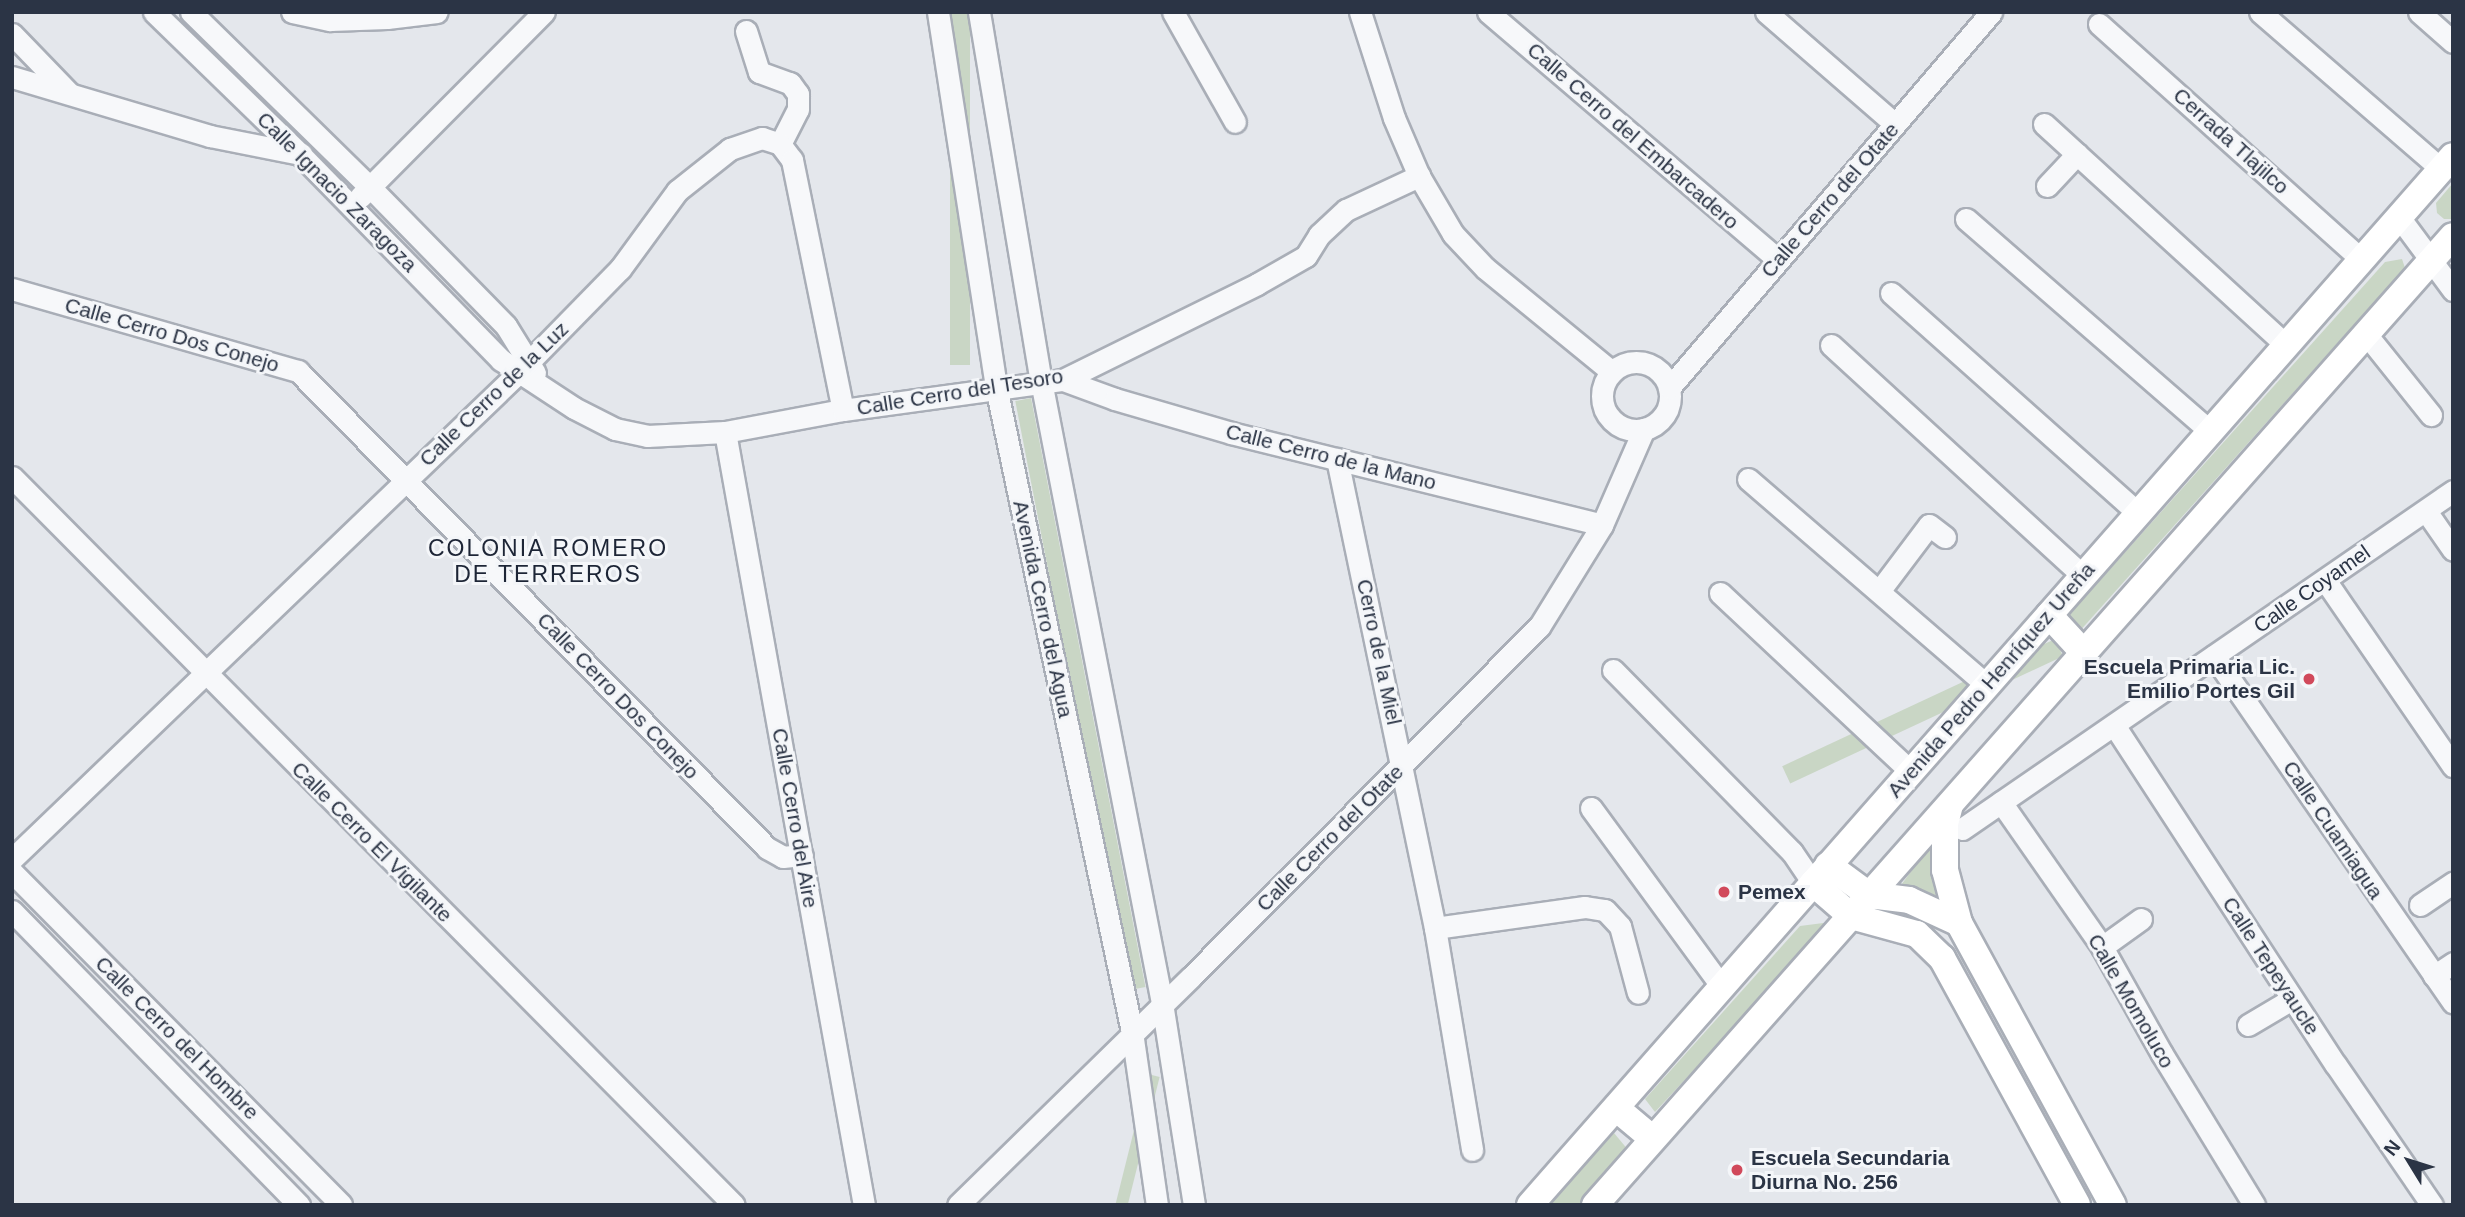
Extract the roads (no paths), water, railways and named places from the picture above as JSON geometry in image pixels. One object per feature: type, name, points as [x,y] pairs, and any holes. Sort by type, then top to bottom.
[{"type":"main road","name":"Avenida Pedro Henríquez Ureña","points":[[1530,1205],[2447,163]]},
{"type":"main road","points":[[1595,1205],[2453,236]]},
{"type":"main road","points":[[2049,615],[2084,653]]},
{"type":"main road","points":[[1951,803],[1945,824],[1945,870],[1959,923],[2113,1205]]},
{"type":"main road","points":[[1821,874],[1869,895],[1917,903],[1959,923]]},
{"type":"main road","points":[[1821,874],[1851,916],[1917,934],[1942,958],[2077,1205]]},
{"type":"main road","points":[[1616,1108],[1653,1139]]},
{"type":"street","name":"Calle Ignacio Zaragoza","points":[[155,12],[300,154],[489,348],[524,368]]},
{"type":"street","name":"Calle Ignacio Zaragoza","points":[[191,12],[322,139],[506,326],[524,368]]},
{"type":"street","points":[[292,12],[330,20],[387,19],[437,12]]},
{"type":"street","points":[[351,206],[544,12]]},
{"type":"street","name":"Avenida Cerro del Agua","points":[[938,12],[996,387],[1132,1032],[1157,1205]]},
{"type":"street","name":"Avenida Cerro del Agua","points":[[979,12],[1041,381],[1162,1003],[1194,1205]]},
{"type":"street","points":[[1173,12],[1235,122]]},
{"type":"street","points":[[1360,12],[1394,118],[1419,176],[1453,234],[1485,268],[1612,372]]},
{"type":"street","name":"Calle Cerro del Embarcadero","points":[[1488,12],[1779,261]]},
{"type":"street","points":[[1766,12],[1895,124]]},
{"type":"street","name":"Calle Cerro del Otate","points":[[1669,388],[1991,12]]},
{"type":"street","points":[[2260,12],[2447,163]]},
{"type":"street","points":[[2419,12],[2453,42]]},
{"type":"street","name":"Cerrada Tlajilco","points":[[2099,24],[2362,260]]},
{"type":"street","points":[[746,32],[759,72],[790,83],[798,94],[799,109],[780,144],[792,160],[843,410]]},
{"type":"street","points":[[12,34],[71,95]]},
{"type":"street","points":[[12,77],[211,136],[300,154],[322,139]]},
{"type":"street","points":[[2044,124],[2286,345]]},
{"type":"street","name":"Calle Cerro de la Luz","points":[[12,859],[405,479],[524,368],[620,269],[677,191],[730,149],[762,138],[780,144]]},
{"type":"street","points":[[2047,186],[2077,154]]},
{"type":"street","name":"Calle Cerro del Tesoro","points":[[524,368],[543,387],[574,408],[615,429],[647,436],[725,432],[843,410],[996,387],[1063,380],[1257,284],[1306,256],[1319,235],[1346,210],[1419,176]]},
{"type":"street","points":[[2399,217],[2453,290]]},
{"type":"street","points":[[1966,219],[2210,431]]},
{"type":"street","name":"Calle Cerro Dos Conejo","points":[[12,289],[298,371],[767,848],[778,856],[802,855]]},
{"type":"street","points":[[1891,293],[2138,513]]},
{"type":"street","points":[[2366,334],[2431,415]]},
{"type":"street","points":[[1831,345],[2083,576]]},
{"type":"street","points":[[1628,363],[1646,363],[1661,373],[1669,388],[1665,414],[1644,429],[1619,425],[1607,413],[1602,396],[1612,372],[1628,363]]},
{"type":"street","name":"Calle Cerro de la Mano","points":[[1063,380],[1115,399],[1337,459],[1602,525]]},
{"type":"street","name":"Calle Cerro del Otate","points":[[958,1205],[1539,627],[1602,525],[1644,429]]},
{"type":"street","name":"Calle Cerro del Aire","points":[[725,432],[864,1205]]},
{"type":"street","name":"Cerro de la Miel","points":[[1337,459],[1435,928],[1472,1150]]},
{"type":"street","name":"Calle Cerro El Vigilante","points":[[12,477],[734,1205]]},
{"type":"street","points":[[1748,479],[1880,590],[1987,685]]},
{"type":"street","name":"Calle Coyamel","points":[[1962,830],[2453,491]]},
{"type":"street","points":[[2426,511],[2453,550]]},
{"type":"street","points":[[1880,590],[1929,525],[1945,537]]},
{"type":"street","points":[[2325,580],[2453,766]]},
{"type":"street","points":[[1720,593],[1911,772]]},
{"type":"street","name":"Calle Cuamiagua","points":[[2214,656],[2453,1003]]},
{"type":"street","points":[[1613,670],[1792,852],[1821,874]]},
{"type":"street","name":"Calle Tepeyaucle","points":[[2114,725],[2292,999],[2432,1205]]},
{"type":"street","name":"Calle Momoluco","points":[[2001,803],[2102,947],[2162,1054],[2253,1205]]},
{"type":"street","points":[[1591,808],[1722,987]]},
{"type":"street","name":"Calle Cerro del Hombre","points":[[12,872],[341,1205]]},
{"type":"street","points":[[2420,905],[2453,883]]},
{"type":"street","points":[[1435,928],[1584,907],[1605,910],[1620,926],[1638,993]]},
{"type":"street","name":"Calle Cerro del Hombre","points":[[12,911],[299,1205]]},
{"type":"street","points":[[2102,947],[2141,919]]},
{"type":"street","points":[[2434,976],[2453,963]]},
{"type":"street","points":[[2248,1025],[2292,999]]},
{"type":"place","name":"Escuela Primaria Lic. Emilio Portes Gil","points":[[2309,679]]},
{"type":"place","name":"Pemex","points":[[1724,892]]},
{"type":"place","name":"Escuela Secundaria Diurna No. 256","points":[[1737,1170]]},
{"type":"district","name":"COLONIA ROMERO DE TERREROS","points":[[548,561]]}]
